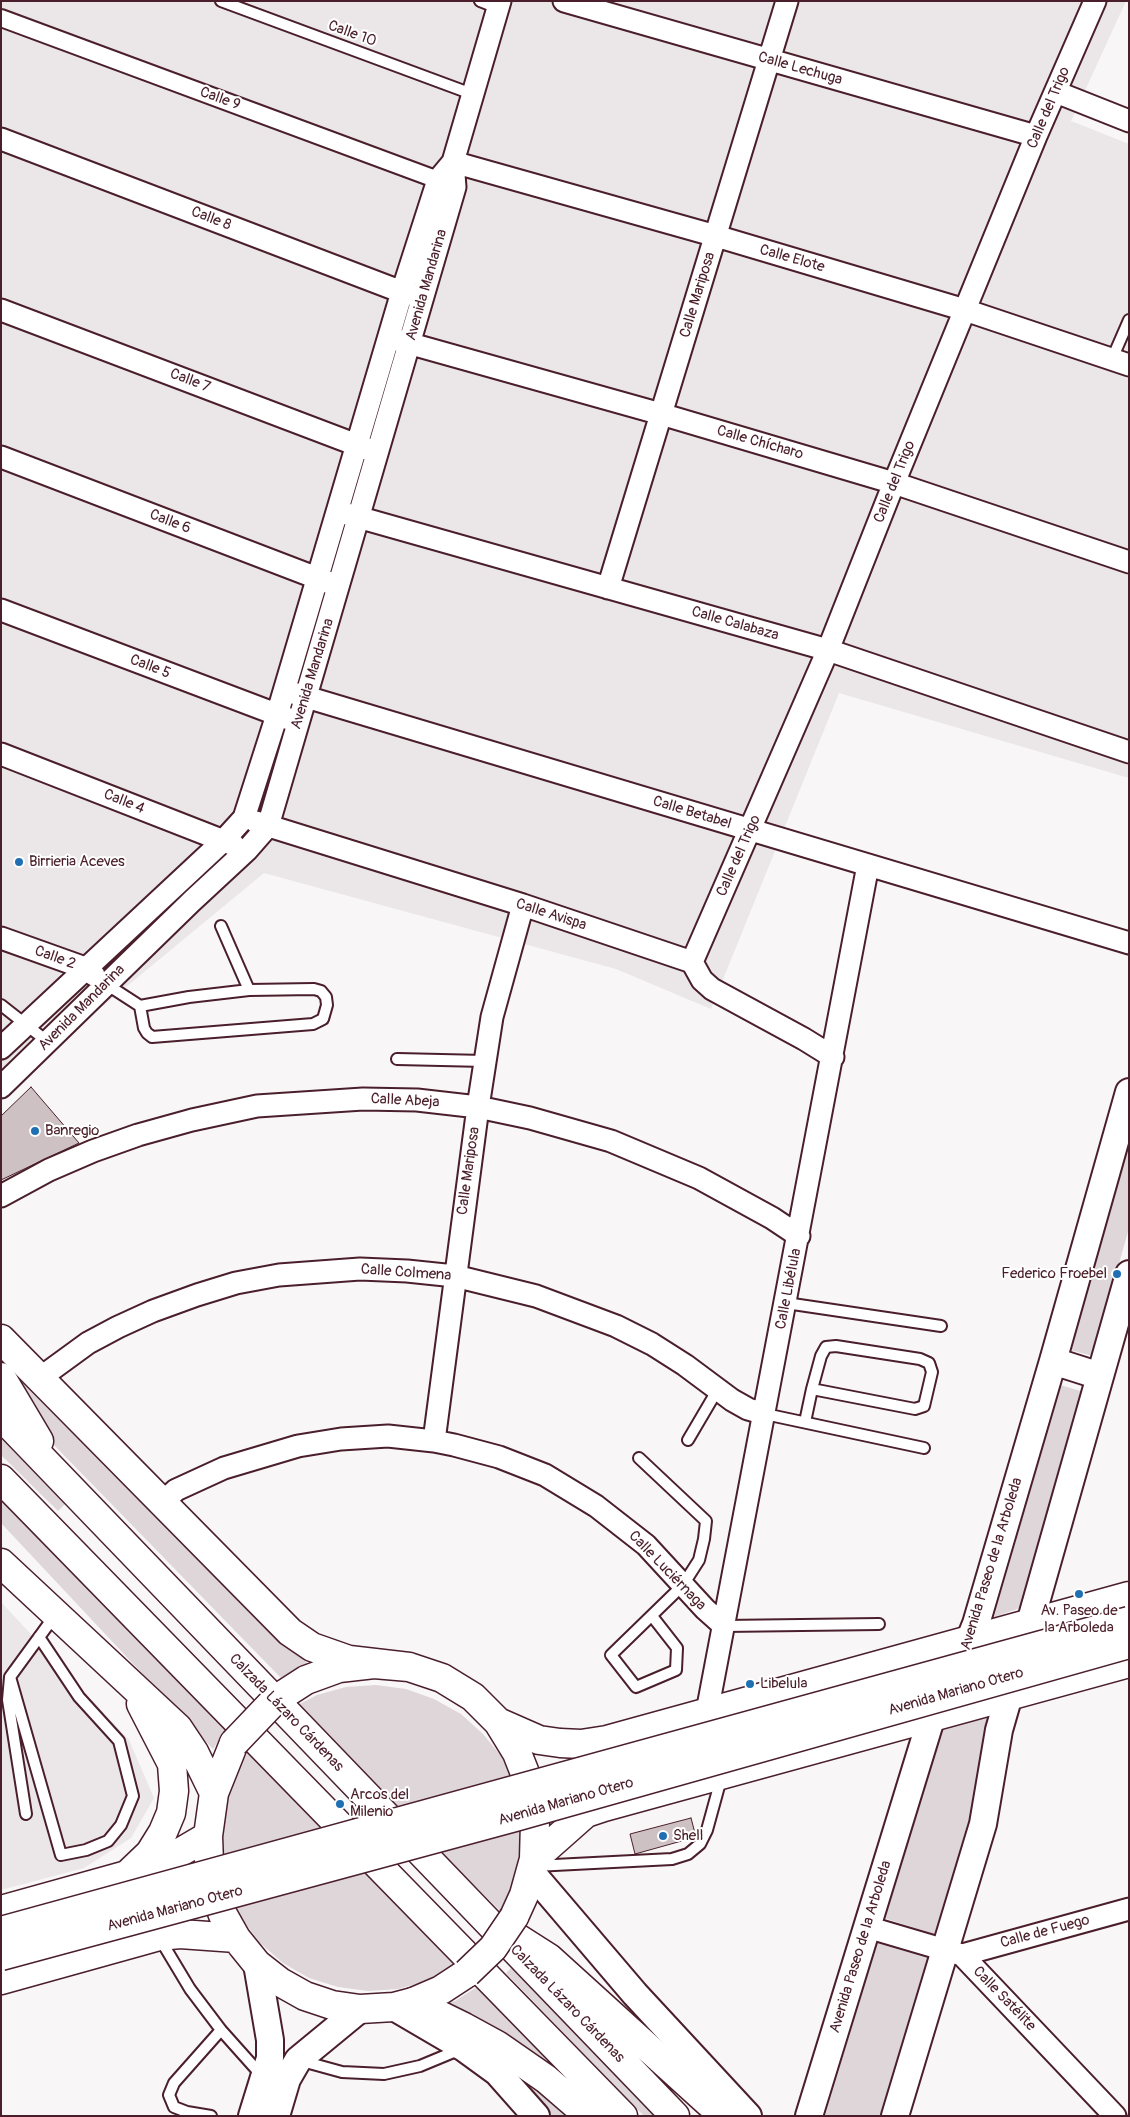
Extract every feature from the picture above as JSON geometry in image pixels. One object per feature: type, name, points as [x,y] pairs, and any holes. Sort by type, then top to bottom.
[{"type":"main road","points":[[1,1339],[290,1632],[312,1647],[349,1660],[409,1667],[442,1678],[473,1697],[498,1722],[517,1752],[530,1786],[535,1822],[532,1866],[524,1895],[514,1917],[493,1948],[467,1973],[441,1990],[403,2004],[360,2009],[332,2005],[305,1996],[280,1982],[257,1964],[236,1938],[223,1915],[214,1890],[209,1863],[208,1836],[214,1793],[234,1743],[275,1700],[306,1680],[339,1668],[374,1664],[409,1667]]},
{"type":"main road","points":[[1,1377],[65,1482]]},
{"type":"main road","name":"Calzada Lázaro Cárdenas","points":[[1,1416],[675,2116]]},
{"type":"main road","points":[[1,1479],[623,2116]]},
{"type":"main road","points":[[1,1563],[125,1676],[178,1728],[194,1752],[214,1793]]},
{"type":"main road","points":[[498,1722],[539,1740],[581,1744],[607,1740],[1129,1596]]},
{"type":"main road","name":"Avenida Mariano Otero","points":[[1,1931],[1129,1621]]},
{"type":"main road","name":"Avenida Mariano Otero","points":[[1,1956],[515,1817],[1129,1644]]},
{"type":"main road","name":"Avenida Mariano Otero","points":[[532,1866],[586,1813],[1129,1663]]},
{"type":"main road","points":[[586,1813],[592,1793],[598,1790],[949,1686],[1017,1668]]},
{"type":"main road","points":[[125,1676],[158,1733],[172,1764],[174,1791],[171,1813],[163,1832],[150,1853],[127,1875]]},
{"type":"main road","points":[[1,1910],[127,1875],[162,1863],[208,1836]]},
{"type":"main road","points":[[480,1915],[549,1958],[708,2103],[728,2116]]},
{"type":"main road","name":"Avenida Mariano Otero","points":[[1,1980],[159,1936],[180,1934],[236,1938]]},
{"type":"main road","points":[[403,2004],[464,2027],[497,2045],[546,2079],[589,2116]]},
{"type":"street","name":"Calle Lechuga","points":[[564,1],[1036,136]]},
{"type":"street","name":"Calle Mariposa","points":[[608,588],[787,1]]},
{"type":"street","name":"Calle del Trigo","points":[[692,962],[828,650],[1036,136],[1095,1]]},
{"type":"street","name":"Avenida Mandarina","points":[[3,1044],[223,841],[244,818],[277,715],[388,338],[412,294],[455,186],[453,162],[472,94],[493,3]]},
{"type":"street","name":"Calle 9","points":[[1,18],[438,180]]},
{"type":"street","points":[[1056,92],[1129,121]]},
{"type":"street","name":"Calle 8","points":[[1,139],[412,294]]},
{"type":"street","name":"Avenida Mandarina","points":[[1,1087],[247,850],[268,826],[410,344],[412,294],[438,180],[453,162]]},
{"type":"street","name":"Calle Elote","points":[[453,162],[716,236],[965,310],[1120,362]]},
{"type":"street","name":"Calle 7","points":[[1,310],[378,453]]},
{"type":"street","name":"Calle Chícharo","points":[[388,338],[661,414],[894,483],[1129,562]]},
{"type":"street","name":"Calle 6","points":[[1,457],[339,587]]},
{"type":"street","name":"Calle Calabaza","points":[[338,511],[828,650],[1129,752]]},
{"type":"street","name":"Calle 5","points":[[1,610],[277,715],[299,721]]},
{"type":"street","name":"Calle Betabel","points":[[284,690],[1129,943]]},
{"type":"street","name":"Calle 4","points":[[1,754],[247,850]]},
{"type":"street","name":"Calle Avispa","points":[[244,818],[523,905],[692,962]]},
{"type":"street","name":"Calle Libélula","points":[[707,1712],[868,865]]},
{"type":"street","name":"Calle Mariposa","points":[[434,1440],[478,1107],[492,1017],[523,905]]},
{"type":"street","name":"Calle 2","points":[[1,938],[85,968],[106,984]]},
{"type":"street","points":[[692,962],[702,980],[712,988],[804,1039],[832,1057]]},
{"type":"street","name":"Avenida Paseo de la Arboleda","points":[[809,2116],[931,1719],[949,1686],[970,1640],[1053,1361],[1129,1092]]},
{"type":"street","name":"Calle Abeja","points":[[1,1196],[49,1170],[138,1135],[192,1120],[258,1106],[306,1102],[417,1100],[478,1107],[570,1128],[611,1141],[658,1159],[738,1199],[772,1218],[798,1236]]},
{"type":"street","name":"Calle Colmena","points":[[40,1378],[88,1343],[153,1311],[197,1294],[279,1275],[360,1269],[407,1271],[455,1276],[536,1296],[616,1326],[652,1344],[686,1365],[732,1400],[748,1409],[765,1414]]},
{"type":"street","points":[[894,2116],[953,1952],[982,1824],[999,1730],[1129,1274]]},
{"type":"street","points":[[1053,1361],[1100,1376]]},
{"type":"street","name":"Calle Luciérnaga","points":[[162,1503],[176,1490],[216,1471],[248,1459],[298,1446],[388,1436],[434,1440],[476,1450],[523,1466],[569,1489],[620,1523],[646,1545],[684,1585],[704,1610],[724,1626]]},
{"type":"street","points":[[532,1866],[635,1994],[748,2116]]},
{"type":"street","name":"Calle de Fuego","points":[[953,1952],[1129,1909]]},
{"type":"street","name":"Calle Satélite","points":[[867,1927],[953,1952],[1115,2116]]},
{"type":"street","points":[[252,2116],[270,2058],[270,2040],[257,1964]]},
{"type":"street","points":[[403,2004],[497,2072],[536,2116]]},
{"type":"street","points":[[276,2116],[287,2079],[298,2060],[360,2009]]},
{"type":"lane","name":"Calle 10","points":[[221,1],[472,94]]},
{"type":"lane","points":[[1120,362],[1129,320]]},
{"type":"lane","points":[[221,926],[249,990]]},
{"type":"lane","points":[[106,984],[140,1006],[147,1033],[152,1037],[158,1038],[313,1024],[323,1019],[326,997],[321,991],[314,989],[249,990],[189,996],[140,1006]]},
{"type":"lane","points":[[1,1005],[48,1042]]},
{"type":"lane","points":[[397,1059],[485,1061]]},
{"type":"lane","points":[[786,1303],[941,1326]]},
{"type":"lane","points":[[805,1422],[812,1389],[821,1356],[826,1347],[836,1346],[920,1359],[929,1363],[932,1372],[924,1406],[915,1409],[812,1389]]},
{"type":"lane","points":[[688,1440],[718,1389]]},
{"type":"lane","points":[[765,1414],[924,1448]]},
{"type":"lane","points":[[639,1458],[706,1521],[699,1560],[684,1585],[610,1655],[636,1687],[676,1670],[677,1648],[652,1616]]},
{"type":"lane","points":[[26,1814],[8,1700],[10,1677],[57,1614]]},
{"type":"lane","points":[[724,1626],[879,1624]]},
{"type":"lane","points":[[10,1677],[61,1855],[86,1850],[108,1840],[121,1825],[133,1796],[119,1741],[79,1697],[38,1637]]},
{"type":"lane","points":[[532,1866],[672,1859],[688,1854],[700,1844],[707,1830],[722,1775]]},
{"type":"lane","points":[[159,1936],[190,1989],[220,2030],[265,2079]]},
{"type":"lane","points":[[211,2116],[187,2112],[174,2107],[169,2095],[174,2083],[220,2030]]},
{"type":"lane","points":[[298,2060],[342,2072],[384,2074],[420,2066],[464,2048]]},
{"type":"shaded area","points":[[1,1],[1126,1],[1071,121],[1129,144],[1129,778],[839,693],[711,1009],[616,969],[264,873],[69,1034],[1,1098]]},
{"type":"shaded area","points":[[1129,1139],[1129,1228],[1093,1356],[1070,1350]]},
{"type":"shaded area","points":[[1,1355],[311,1667],[281,1678],[55,1446],[1,1360]]},
{"type":"shaded area","points":[[1060,1385],[1084,1392],[1023,1607],[994,1617]]},
{"type":"shaded area","points":[[1,1434],[67,1502],[58,1511],[1,1455]]},
{"type":"shaded area","points":[[1,1491],[230,1724],[213,1749],[1,1523]]},
{"type":"shaded area","points":[[1,1602],[129,1740],[154,1798],[131,1838],[84,1868],[1,1890]]},
{"type":"shaded area","points":[[376,1685],[406,1689],[434,1699],[461,1714],[483,1734],[502,1757],[515,1784],[526,1843],[504,1915],[296,1706],[317,1695],[346,1687]]},
{"type":"shaded area","points":[[990,1710],[971,1828],[937,1935],[881,1917],[939,1724]]},
{"type":"shaded area","points":[[248,1753],[454,1965],[427,1981],[398,1989],[368,1991],[338,1987],[309,1978],[283,1963],[260,1943],[242,1919],[228,1892],[218,1834],[232,1776]]},
{"type":"shaded area","points":[[877,1943],[930,1959],[884,2116],[825,2116]]},
{"type":"shaded area","points":[[514,1965],[659,2116],[644,2116],[506,1973]]},
{"type":"shaded area","points":[[477,1987],[608,2116],[597,2116],[431,2007],[455,2001]]},
{"type":"shaded area","points":[[483,2045],[574,2116],[551,2116]]},
{"type":"building","name":"Banregio","points":[[31,1087],[79,1143],[1,1180],[1,1116]]},
{"type":"building","name":"Shell","points":[[691,1818],[696,1837],[635,1854],[630,1834]]},
{"type":"place","name":"Birrieria Aceves","points":[[19,862]]},
{"type":"place","name":"Banregio","points":[[35,1131]]},
{"type":"place","name":"Federico Froebel","points":[[1117,1274]]},
{"type":"place","name":"Av. Paseo de la Arboleda","points":[[1079,1594]]},
{"type":"place","name":"Libelula","points":[[750,1684]]},
{"type":"place","name":"Arcos del Milenio","points":[[340,1804]]},
{"type":"place","name":"Shell","points":[[663,1836]]}]
